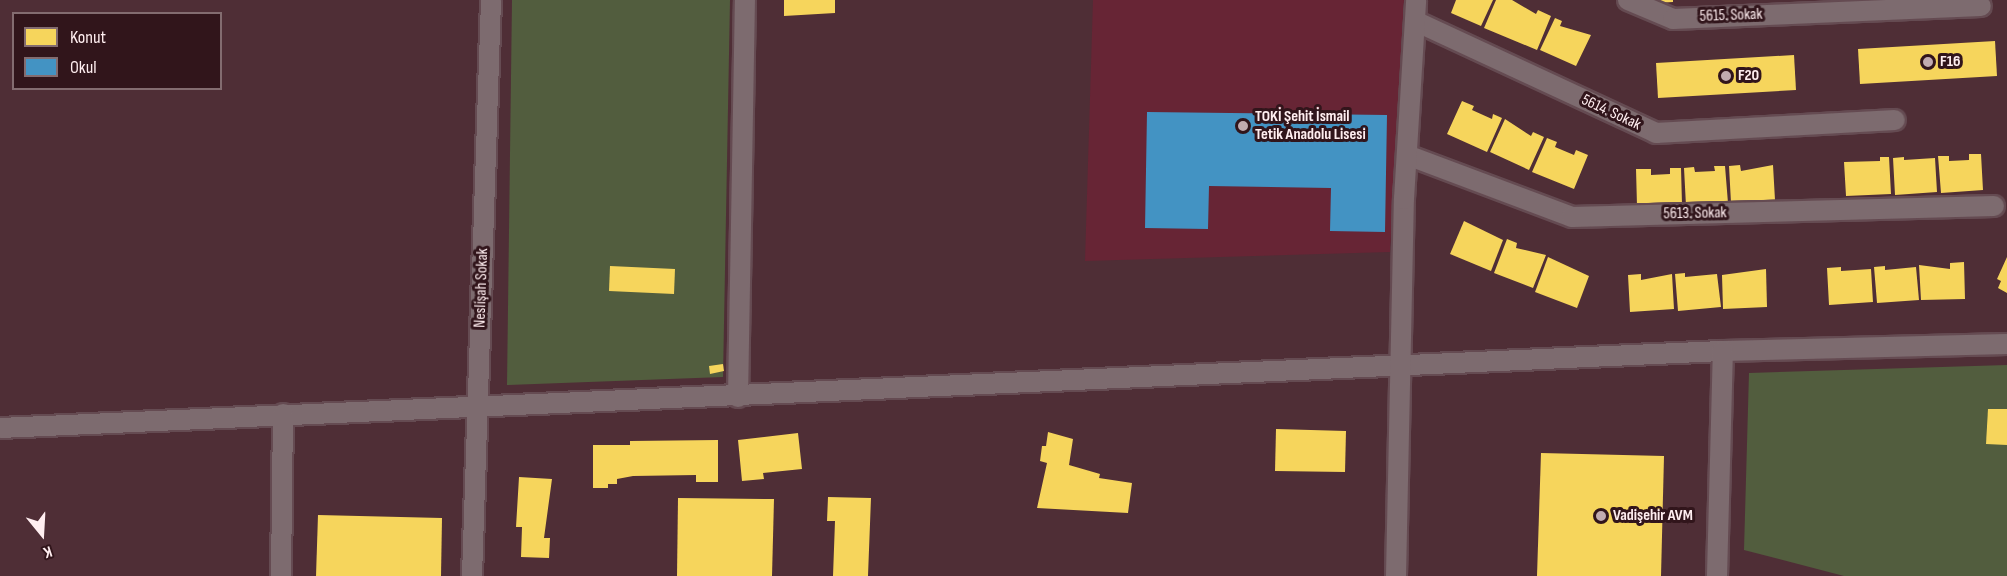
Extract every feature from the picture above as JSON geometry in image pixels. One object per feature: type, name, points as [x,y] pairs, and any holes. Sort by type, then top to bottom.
[{"type":"street","name":"Neslişah Sokak","points":[[472,576],[491,0]]},
{"type":"street","points":[[738,397],[745,0]]},
{"type":"street","points":[[1396,576],[1407,155],[1416,0]]},
{"type":"street","name":"5615. Sokak","points":[[1628,0],[1673,19],[1981,6]]},
{"type":"street","name":"5614. Sokak","points":[[1415,21],[1656,133],[1895,120]]},
{"type":"street","name":"5613. Sokak","points":[[1407,155],[1572,217],[1994,206]]},
{"type":"street","points":[[0,428],[478,405],[738,397],[1723,351],[2007,344]]},
{"type":"street","points":[[1717,576],[1723,351]]},
{"type":"street","points":[[281,576],[283,414]]},
{"type":"shaded area","name":"TOKİ Şehit İsmail Tetik Anadolu Lisesi","points":[[1093,0],[1404,0],[1390,252],[1085,261]]},
{"type":"green space","points":[[512,0],[730,0],[723,377],[507,385]]},
{"type":"green space","points":[[2007,365],[2007,576],[1844,576],[1744,550],[1749,373]]},
{"type":"building: Konut","points":[[784,0],[835,0],[835,13],[784,16]]},
{"type":"building: Konut","points":[[1456,0],[1493,0],[1481,26],[1451,13]]},
{"type":"building: Konut","points":[[1496,0],[1512,0],[1536,14],[1538,10],[1551,16],[1537,50],[1484,28]]},
{"type":"building: Konut","points":[[1655,0],[1673,0],[1673,2],[1655,3]]},
{"type":"building: Konut","points":[[1555,18],[1562,21],[1560,26],[1591,35],[1576,66],[1540,50]]},
{"type":"building: Konut","name":"F16","points":[[1995,41],[1997,76],[1860,84],[1858,49]]},
{"type":"building: Konut","name":"F20","points":[[1794,55],[1796,90],[1658,98],[1656,63]]},
{"type":"building: Konut","points":[[1462,101],[1474,106],[1472,110],[1492,119],[1493,114],[1502,118],[1487,152],[1447,134]]},
{"type":"building: Konut","points":[[1505,119],[1531,136],[1533,132],[1544,137],[1529,170],[1490,152]]},
{"type":"building: Konut","points":[[1547,138],[1557,142],[1555,147],[1574,155],[1576,150],[1588,155],[1574,189],[1532,172]]},
{"type":"building: Konut","points":[[1969,154],[1981,154],[1983,190],[1941,193],[1938,156],[1949,156],[1949,161],[1969,160]]},
{"type":"building: Konut","points":[[1880,157],[1889,157],[1891,194],[1846,196],[1844,162],[1880,161]]},
{"type":"building: Konut","points":[[1904,157],[1904,160],[1935,158],[1937,192],[1895,195],[1893,158]]},
{"type":"building: Konut","points":[[1740,165],[1741,171],[1773,165],[1775,200],[1731,203],[1729,166]]},
{"type":"building: Konut","points":[[1714,166],[1725,166],[1728,203],[1686,206],[1684,168],[1694,167],[1695,172],[1715,171]]},
{"type":"building: Konut","points":[[1670,168],[1681,168],[1682,204],[1637,206],[1636,169],[1651,169],[1651,175],[1670,174]]},
{"type":"building: Konut","points":[[1464,221],[1503,240],[1491,271],[1450,254]]},
{"type":"building: Konut","points":[[1507,239],[1517,243],[1516,248],[1546,255],[1533,288],[1494,273]]},
{"type":"building: Konut","points":[[1548,257],[1589,276],[1577,308],[1535,292]]},
{"type":"building: Konut","points":[[2007,257],[2007,293],[1998,288],[2001,281],[1997,279]]},
{"type":"building: Konut","points":[[1964,262],[1965,299],[1921,300],[1919,265],[1950,269],[1950,263]]},
{"type":"building: Konut","points":[[610,266],[675,269],[674,294],[609,291]]},
{"type":"building: Konut","points":[[1885,266],[1885,270],[1916,267],[1919,300],[1877,303],[1874,267]]},
{"type":"building: Konut","points":[[1841,267],[1841,271],[1871,269],[1873,302],[1829,305],[1827,268]]},
{"type":"building: Konut","points":[[1766,269],[1767,307],[1723,309],[1722,275]]},
{"type":"building: Konut","points":[[1685,273],[1685,277],[1717,274],[1721,307],[1678,311],[1675,274]]},
{"type":"building: Konut","points":[[1641,274],[1641,280],[1672,274],[1674,309],[1630,312],[1628,275]]},
{"type":"building: Konut","points":[[723,364],[724,371],[710,374],[709,366]]},
{"type":"building: Konut","points":[[1988,409],[2007,409],[2007,445],[1986,444]]},
{"type":"building: Konut","points":[[1276,429],[1346,431],[1345,472],[1275,471]]},
{"type":"building: Konut","points":[[1048,432],[1073,439],[1069,465],[1100,474],[1099,478],[1132,483],[1128,513],[1037,508],[1047,463],[1040,461],[1042,446],[1046,446]]},
{"type":"building: Konut","points":[[798,433],[802,469],[763,473],[764,479],[742,481],[738,440]]},
{"type":"building: Konut","points":[[718,440],[718,482],[696,482],[696,475],[633,476],[617,479],[617,484],[608,484],[608,488],[593,488],[593,445],[630,445],[630,441]]},
{"type":"building: Konut","name":"Vadişehir AVM","points":[[1541,453],[1664,456],[1661,576],[1537,576]]},
{"type":"building: Konut","points":[[519,477],[552,479],[544,538],[550,538],[549,558],[521,557],[522,527],[516,527]]},
{"type":"building: Konut","points":[[828,497],[871,498],[868,576],[833,576],[835,521],[827,521]]},
{"type":"building: Konut","points":[[678,498],[774,499],[772,576],[677,576]]},
{"type":"building: Konut","points":[[318,515],[442,518],[441,576],[316,576]]},
{"type":"building: Okul","points":[[1147,112],[1387,115],[1385,232],[1330,231],[1331,188],[1209,186],[1208,229],[1145,228]]},
{"type":"place","name":"F16","points":[[1928,62]]},
{"type":"place","name":"F20","points":[[1726,76]]},
{"type":"place","name":"TOKİ Şehit İsmail Tetik Anadolu Lisesi","points":[[1243,126]]},
{"type":"place","name":"Vadişehir AVM","points":[[1601,516]]}]
